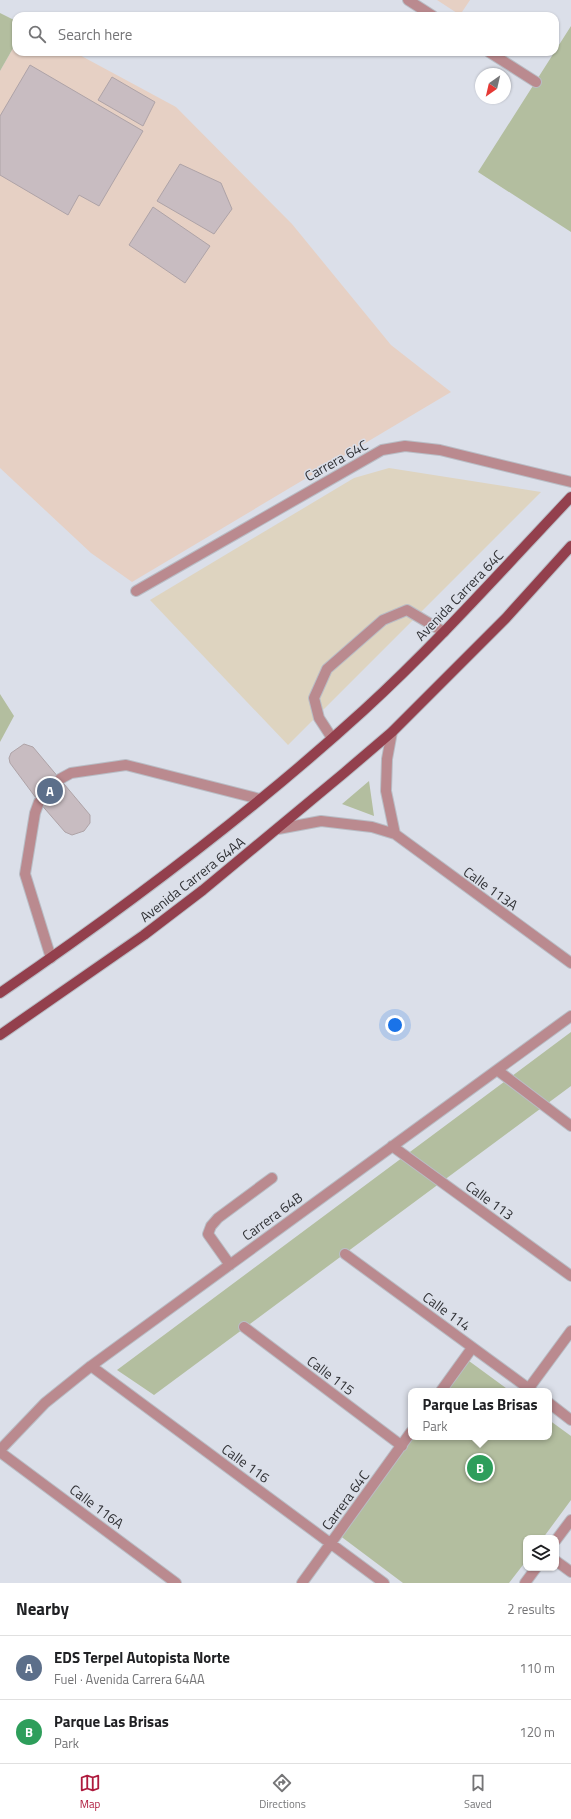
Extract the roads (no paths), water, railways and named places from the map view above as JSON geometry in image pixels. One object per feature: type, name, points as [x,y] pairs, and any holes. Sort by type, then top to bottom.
[{"type":"main road","name":"Avenida Carrera 64C","points":[[365,709],[481,594],[571,497]]},
{"type":"main road","points":[[392,732],[500,623],[571,546]]},
{"type":"main road","name":"Avenida Carrera 64AA","points":[[0,993],[51,958],[180,864],[260,799],[365,709]]},
{"type":"main road","name":"Avenida Carrera 64AA","points":[[0,1035],[144,935],[278,829],[392,732]]},
{"type":"street","points":[[408,0],[427,12]]},
{"type":"street","points":[[495,56],[536,82]]},
{"type":"street","name":"Carrera 64C","points":[[136,591],[382,450],[405,446],[440,450],[571,482]]},
{"type":"street","points":[[332,738],[319,718],[314,698],[327,669],[383,620],[407,610],[444,632]]},
{"type":"street","points":[[392,732],[387,759],[386,790],[395,834]]},
{"type":"street","points":[[60,779],[71,773],[126,765],[260,799]]},
{"type":"street","points":[[39,802],[35,813],[25,874],[51,958]]},
{"type":"street","name":"Calle 113A","points":[[278,829],[321,821],[372,827],[395,834],[571,963]]},
{"type":"street","name":"Carrera 64B","points":[[0,1451],[45,1403],[92,1366],[571,1016]]},
{"type":"street","points":[[497,1070],[571,1126]]},
{"type":"street","name":"Calle 113","points":[[392,1146],[571,1276]]},
{"type":"street","points":[[230,1265],[208,1234],[211,1226],[218,1218],[272,1178]]},
{"type":"street","name":"Calle 114","points":[[345,1254],[527,1388]]},
{"type":"street","name":"Calle 115","points":[[244,1327],[402,1446]]},
{"type":"street","points":[[531,1388],[571,1331]]},
{"type":"street","points":[[443,1388],[472,1348]]},
{"type":"street","name":"Calle 116","points":[[92,1366],[384,1583]]},
{"type":"street","points":[[552,1406],[571,1420]]},
{"type":"street","name":"Carrera 64C","points":[[302,1583],[408,1437]]},
{"type":"street","name":"Calle 116A","points":[[0,1451],[176,1583]]},
{"type":"street","points":[[559,1536],[571,1520]]},
{"type":"street","points":[[559,1563],[571,1572]]},
{"type":"street","points":[[525,1583],[534,1571]]},
{"type":"tunnel","points":[[39,802],[60,779]]},
{"type":"place","name":"EDS Terpel Autopista Norte","points":[[50,791]]},
{"type":"place","name":"Parque Las Brisas","points":[[480,1468]]}]
